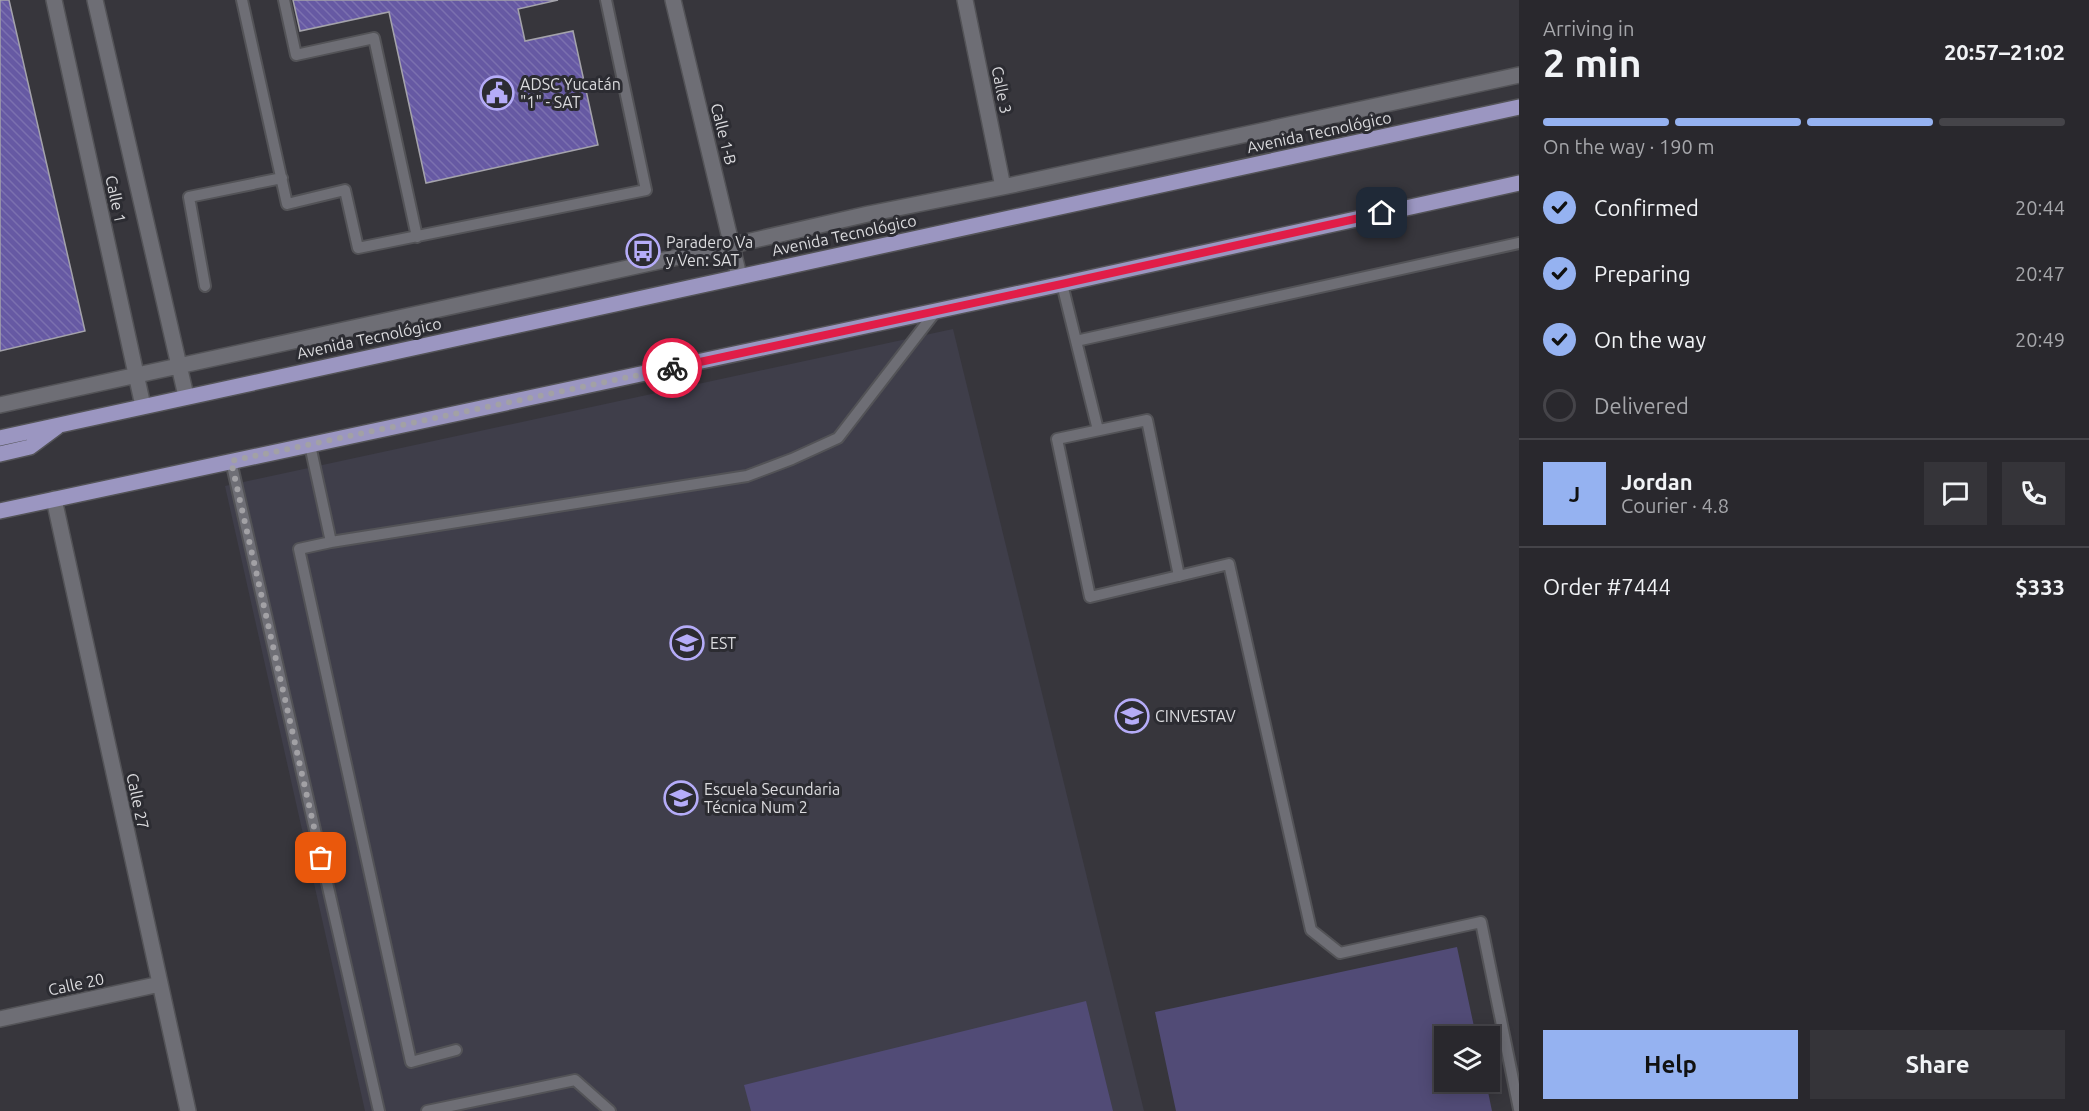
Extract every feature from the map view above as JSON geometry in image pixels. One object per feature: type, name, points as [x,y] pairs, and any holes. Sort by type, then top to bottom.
[{"type":"main road","name":"Avenida Tecnológico","points":[[0,438],[1519,107]]},
{"type":"main road","points":[[0,511],[1062,284],[1519,183]]},
{"type":"main road","points":[[0,454],[30,447],[62,423]]},
{"type":"street","name":"Calle 1","points":[[54,0],[143,406]]},
{"type":"street","name":"Calle 1","points":[[95,0],[186,396]]},
{"type":"street","name":"Calle 1-B","points":[[673,0],[739,276]]},
{"type":"street","name":"Calle 3","points":[[965,0],[1003,187]]},
{"type":"street","name":"Avenida Tecnológico","points":[[0,405],[868,214],[1519,75]]},
{"type":"street","name":"Calle 27","points":[[54,499],[188,1111]]},
{"type":"street","name":"Calle 20","points":[[0,1019],[160,984]]},
{"type":"lane","points":[[243,0],[287,204],[345,190],[358,248],[645,190],[606,0]]},
{"type":"lane","points":[[284,0],[296,55],[374,38],[417,237]]},
{"type":"lane","points":[[205,286],[189,197],[282,178]]},
{"type":"lane","points":[[1076,342],[1519,243]]},
{"type":"lane","points":[[1062,284],[1098,430]]},
{"type":"lane","points":[[456,1050],[411,1062],[299,549],[747,476],[838,438],[936,311]]},
{"type":"lane","points":[[1179,576],[1147,420],[1057,439],[1090,597],[1179,576],[1229,564],[1311,930],[1340,953],[1480,922],[1519,1109]]},
{"type":"lane","points":[[310,445],[331,542]]},
{"type":"lane","points":[[231,461],[379,1111]]},
{"type":"lane","points":[[427,1111],[575,1080],[610,1111]]},
{"type":"shaded area","name":"Escuela Secundaria Técnica Num 2","points":[[953,329],[1144,1111],[365,1111],[225,486]]},
{"type":"shaded area","points":[[1457,947],[1474,1026],[1434,1026],[1434,1092],[1488,1092],[1492,1111],[1176,1111],[1155,1012]]},
{"type":"shaded area","points":[[1086,1001],[1113,1111],[751,1111],[744,1085]]},
{"type":"building","points":[[0,0],[9,0],[85,331],[0,351]]},
{"type":"building","name":"ADSC Yucatán \"1\" - SAT","points":[[293,0],[558,0],[518,9],[525,41],[573,31],[598,145],[426,183],[389,12],[300,31]]},
{"type":"way so far","points":[[321,858],[231,461],[672,368]]},
{"type":"place","name":"ADSC Yucatán \"1\" - SAT","points":[[497,93]]},
{"type":"place","name":"Paradero Va y Ven: SAT","points":[[643,251]]},
{"type":"place","name":"EST","points":[[687,643]]},
{"type":"place","name":"CINVESTAV","points":[[1132,716]]},
{"type":"place","name":"Escuela Secundaria Técnica Num 2","points":[[681,798]]},
{"type":"route","points":[[672,368],[1382,213]]}]
